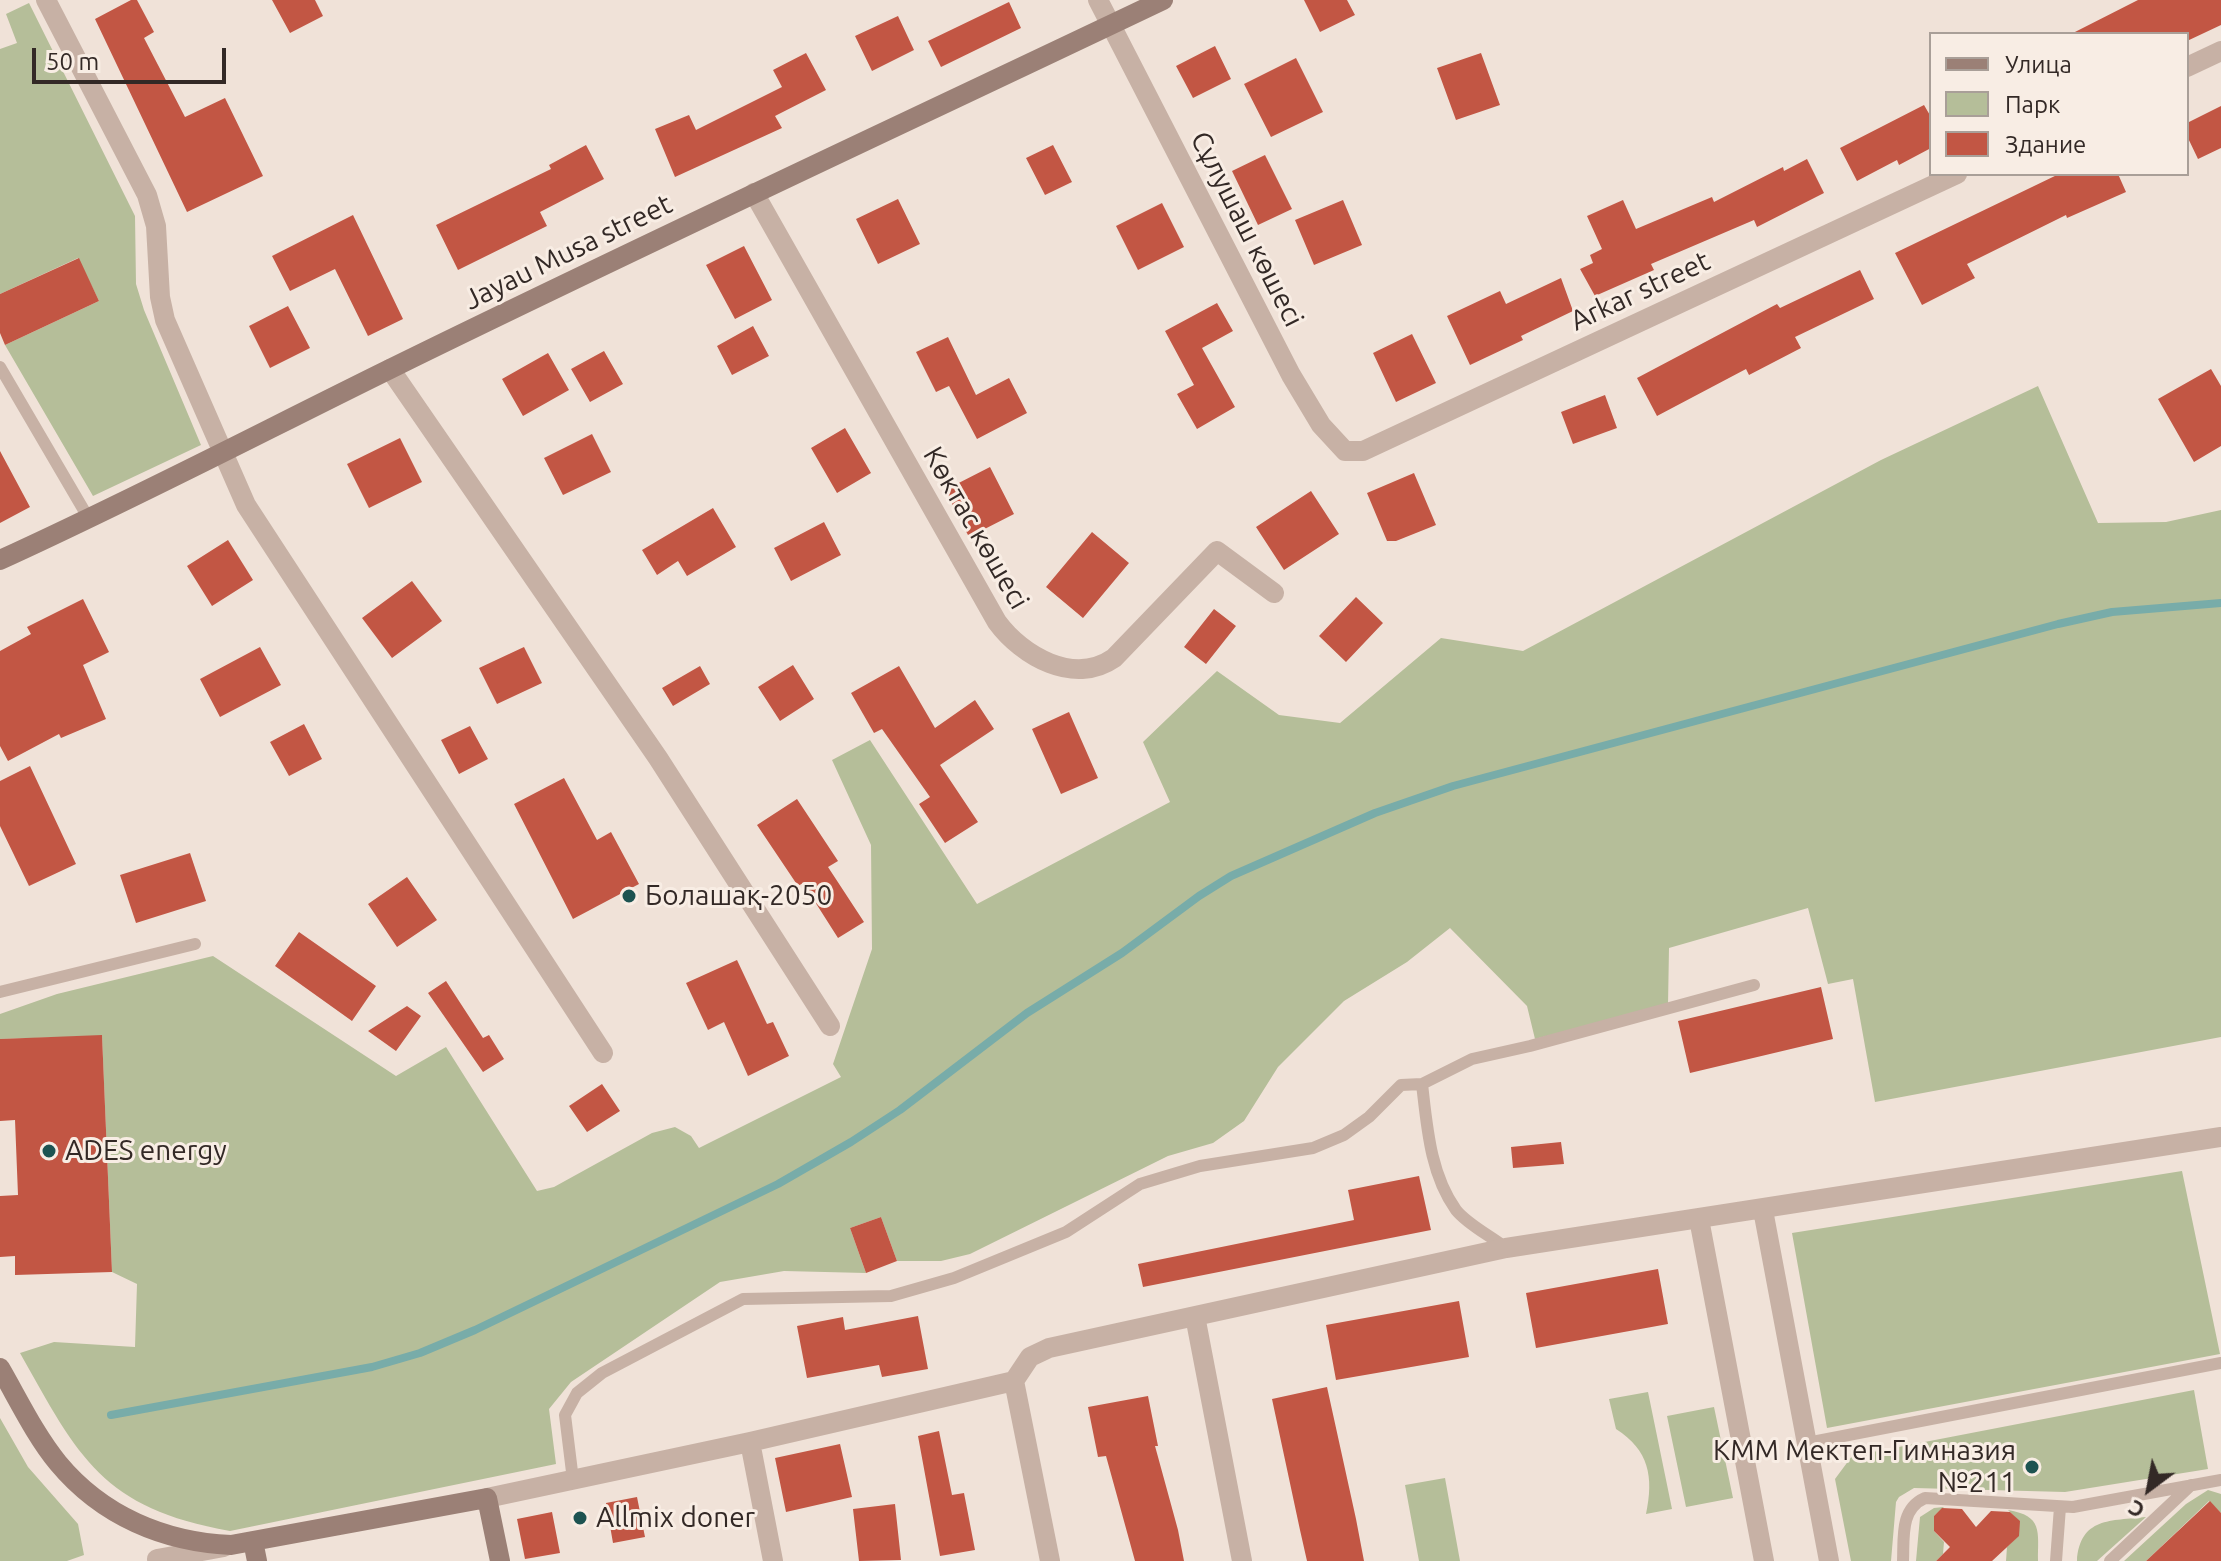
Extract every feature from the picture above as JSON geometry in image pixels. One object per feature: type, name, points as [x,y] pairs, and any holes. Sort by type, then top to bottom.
[{"type":"street","points":[[46,0],[147,195],[156,226],[160,297],[165,320],[246,505],[603,1053]]},
{"type":"street","name":"Сұлушаш көшесі","points":[[1098,0],[1291,375],[1321,425],[1345,451]]},
{"type":"street","name":"Jayau Musa street","points":[[0,560],[754,193],[1163,0]]},
{"type":"street","points":[[2189,66],[2221,51]]},
{"type":"street","name":"Arkar street","points":[[1345,451],[1363,451],[1953,176]]},
{"type":"street","name":"Көктас көшесі","points":[[754,193],[997,622],[1010,640],[1026,654],[1060,666],[1089,670],[1100,668],[1114,658],[1217,551],[1274,593]]},
{"type":"street","points":[[390,369],[658,758],[830,1026]]},
{"type":"street","points":[[0,1368],[58,1463],[111,1510],[169,1537],[255,1551],[1014,1381],[1030,1357],[1049,1348],[1506,1248],[2221,1137]]},
{"type":"street","points":[[1763,1210],[1829,1561]]},
{"type":"street","points":[[1699,1219],[1764,1561]]},
{"type":"street","points":[[1195,1316],[1242,1561]]},
{"type":"street","points":[[1014,1381],[1050,1561]]},
{"type":"street","points":[[750,1442],[773,1561]]},
{"type":"street","points":[[487,1498],[500,1561]]},
{"type":"street","points":[[152,1560],[231,1545]]},
{"type":"lane","points":[[0,367],[89,519]]},
{"type":"lane","points":[[0,992],[195,944]]},
{"type":"lane","points":[[573,1480],[565,1415],[577,1393],[602,1373],[743,1299],[891,1296],[954,1278],[1066,1232],[1140,1184],[1200,1166],[1313,1148],[1344,1135],[1369,1117],[1401,1085],[1422,1084],[1472,1059],[1754,985]]},
{"type":"lane","points":[[1422,1084],[1428,1138],[1442,1186],[1458,1212],[1506,1248]]},
{"type":"lane","points":[[1807,1443],[2221,1363]]},
{"type":"lane","points":[[1903,1561],[1909,1509],[1925,1498],[2073,1507],[2221,1481]]},
{"type":"lane","points":[[2110,1561],[2197,1484]]},
{"type":"lane","points":[[2056,1561],[2060,1507]]},
{"type":"lane","points":[[139,1525],[156,1539],[160,1550],[152,1560]]},
{"type":"green space","points":[[29,3],[135,216],[136,284],[201,445],[93,496],[5,345],[99,301],[78,258],[0,294],[0,49],[17,43],[6,14]]},
{"type":"green space","points":[[2038,386],[2098,523],[2166,522],[2221,510],[2221,1037],[1875,1102],[1853,979],[1828,984],[1808,908],[1669,948],[1668,1005],[1535,1039],[1527,1006],[1450,928],[1407,962],[1344,1001],[1278,1067],[1244,1121],[1213,1143],[1168,1156],[970,1254],[941,1261],[897,1261],[881,1217],[850,1228],[866,1273],[784,1271],[720,1282],[571,1382],[549,1409],[556,1464],[230,1531],[187,1521],[151,1508],[99,1473],[60,1422],[20,1353],[54,1342],[135,1347],[137,1284],[112,1272],[102,1036],[0,1039],[0,1014],[57,994],[213,956],[396,1076],[446,1047],[537,1191],[554,1187],[652,1133],[675,1127],[691,1136],[699,1148],[841,1077],[833,1064],[872,949],[871,845],[832,760],[870,740],[977,904],[1170,802],[1143,742],[1217,671],[1279,715],[1340,723],[1441,638],[1523,651],[1881,460]]},
{"type":"green space","points":[[2182,1171],[2220,1354],[1827,1428],[1792,1233]]},
{"type":"green space","points":[[2194,1390],[2208,1469],[2065,1492],[1914,1488],[1896,1502],[1891,1561],[1851,1561],[1835,1479],[1852,1456]]},
{"type":"green space","points":[[1648,1392],[1672,1509],[1646,1514],[1649,1476],[1646,1466],[1636,1446],[1616,1429],[1609,1399]]},
{"type":"green space","points":[[1714,1407],[1733,1498],[1686,1507],[1667,1416]]},
{"type":"green space","points":[[0,1418],[28,1467],[78,1524],[84,1555],[67,1561],[0,1561]]},
{"type":"green space","points":[[1445,1478],[1460,1561],[1419,1561],[1405,1485]]},
{"type":"green space","points":[[2208,1490],[2221,1494],[2221,1513],[2209,1501],[2146,1561],[2124,1561],[2186,1504]]},
{"type":"green space","points":[[1944,1507],[1934,1516],[1934,1531],[1944,1542],[1943,1554],[1936,1561],[1916,1561],[1920,1517],[1934,1508]]},
{"type":"green space","points":[[2008,1510],[2027,1516],[2036,1526],[2038,1561],[2006,1561],[2007,1547],[2019,1535],[2019,1521]]},
{"type":"green space","points":[[2146,1517],[2097,1561],[2077,1561],[2079,1547],[2091,1529],[2110,1521]]},
{"type":"building","points":[[131,0],[137,0],[154,32],[144,38],[185,117],[225,98],[263,176],[187,212],[95,19]]},
{"type":"building","points":[[272,0],[315,0],[323,16],[290,33]]},
{"type":"building","points":[[1304,0],[1347,0],[1355,15],[1320,32]]},
{"type":"building","points":[[2138,0],[2221,0],[2221,25],[2189,40],[2189,32],[2075,32]]},
{"type":"building","points":[[1009,2],[1021,28],[941,67],[928,41]]},
{"type":"building","points":[[898,16],[914,50],[872,71],[855,36]]},
{"type":"building","points":[[1215,46],[1231,79],[1193,98],[1176,66]]},
{"type":"building","points":[[806,53],[826,90],[775,116],[782,128],[675,177],[655,129],[689,115],[696,130],[782,87],[773,70]]},
{"type":"building","points":[[1481,53],[1500,105],[1456,120],[1437,68]]},
{"type":"building","points":[[1296,58],[1323,112],[1271,137],[1244,84]]},
{"type":"building","points":[[1924,105],[1929,114],[1929,149],[1899,165],[1897,160],[1857,181],[1840,148]]},
{"type":"building","points":[[2221,106],[2221,148],[2198,159],[2189,140],[2189,122]]},
{"type":"building","points":[[586,145],[604,179],[540,212],[547,226],[458,270],[436,225],[551,169],[549,165]]},
{"type":"building","points":[[1053,145],[1072,182],[1045,195],[1026,158]]},
{"type":"building","points":[[1265,155],[1292,209],[1258,225],[1232,171]]},
{"type":"building","points":[[1807,159],[1824,193],[1757,227],[1754,220],[1651,264],[1654,270],[1595,296],[1580,269],[1593,263],[1590,255],[1602,249],[1587,216],[1623,200],[1636,229],[1712,197],[1714,202],[1783,167],[1784,171]]},
{"type":"building","points":[[2055,176],[2119,176],[2126,192],[2067,218],[2066,215],[1967,264],[1975,278],[1922,305],[1895,253]]},
{"type":"building","points":[[898,199],[920,244],[878,264],[856,219]]},
{"type":"building","points":[[1343,200],[1362,245],[1314,265],[1295,220]]},
{"type":"building","points":[[1162,203],[1184,247],[1138,270],[1116,226]]},
{"type":"building","points":[[353,215],[403,319],[368,336],[335,269],[290,291],[272,256]]},
{"type":"building","points":[[744,246],[772,300],[735,319],[706,265]]},
{"type":"building","points":[[79,258],[99,301],[5,345],[0,333],[0,294]]},
{"type":"building","points":[[1860,270],[1874,299],[1795,337],[1801,348],[1749,375],[1746,369],[1657,416],[1637,378],[1777,304],[1780,308]]},
{"type":"building","points":[[1561,278],[1573,311],[1521,336],[1523,340],[1470,365],[1447,316],[1500,291],[1506,304]]},
{"type":"building","points":[[1217,303],[1233,331],[1202,348],[1235,407],[1197,429],[1177,394],[1194,385],[1165,331]]},
{"type":"building","points":[[288,306],[310,348],[270,368],[249,326]]},
{"type":"building","points":[[753,326],[769,356],[732,375],[717,346]]},
{"type":"building","points":[[1412,334],[1436,383],[1396,402],[1373,353]]},
{"type":"building","points":[[948,337],[976,395],[1009,378],[1027,413],[977,439],[949,386],[936,392],[916,352]]},
{"type":"building","points":[[604,351],[623,384],[590,402],[571,369]]},
{"type":"building","points":[[548,353],[569,390],[523,416],[502,379]]},
{"type":"building","points":[[2211,369],[2221,386],[2221,446],[2194,462],[2158,399]]},
{"type":"building","points":[[1605,395],[1617,428],[1573,444],[1561,412]]},
{"type":"building","points":[[845,428],[871,473],[837,493],[811,448]]},
{"type":"building","points":[[592,434],[611,472],[563,495],[544,458]]},
{"type":"building","points":[[400,438],[422,482],[369,508],[347,464]]},
{"type":"building","points":[[0,451],[30,507],[0,523]]},
{"type":"building","points":[[990,467],[1014,514],[969,537],[945,490]]},
{"type":"building","points":[[1414,473],[1436,525],[1396,541],[1387,541],[1367,493]]},
{"type":"building","points":[[1311,491],[1339,534],[1284,570],[1256,527]]},
{"type":"building","points":[[713,508],[736,547],[687,576],[678,561],[657,575],[642,550]]},
{"type":"building","points":[[824,522],[841,555],[791,581],[774,548]]},
{"type":"building","points":[[1092,532],[1129,563],[1083,618],[1046,587]]},
{"type":"building","points":[[228,540],[253,580],[212,606],[187,566]]},
{"type":"building","points":[[412,581],[442,621],[392,658],[362,618]]},
{"type":"building","points":[[1356,597],[1383,623],[1346,662],[1319,636]]},
{"type":"building","points":[[83,599],[109,652],[83,665],[106,719],[61,738],[59,734],[8,761],[0,746],[0,651],[31,634],[27,627]]},
{"type":"building","points":[[1214,609],[1236,626],[1206,664],[1184,647]]},
{"type":"building","points":[[260,647],[281,685],[220,717],[200,679]]},
{"type":"building","points":[[524,647],[542,683],[497,704],[479,668]]},
{"type":"building","points":[[793,665],[814,699],[780,721],[758,687]]},
{"type":"building","points":[[700,666],[710,684],[673,706],[662,688]]},
{"type":"building","points":[[899,666],[935,728],[975,700],[994,729],[940,765],[978,822],[945,843],[919,804],[930,797],[882,729],[874,733],[851,693]]},
{"type":"building","points":[[1069,712],[1098,778],[1061,794],[1032,729]]},
{"type":"building","points":[[304,724],[322,759],[289,776],[270,742]]},
{"type":"building","points":[[470,726],[488,759],[459,774],[441,740]]},
{"type":"building","points":[[30,766],[76,864],[29,886],[0,826],[0,781]]},
{"type":"building","points":[[564,778],[597,840],[611,832],[639,884],[573,919],[514,804]]},
{"type":"building","points":[[797,799],[838,861],[828,867],[864,922],[838,938],[803,883],[798,886],[757,825]]},
{"type":"building","points":[[190,853],[206,901],[136,923],[120,875]]},
{"type":"building","points":[[407,877],[437,920],[397,947],[368,904]]},
{"type":"building","points":[[299,932],[376,986],[352,1021],[275,966]]},
{"type":"building","points":[[737,960],[767,1024],[773,1022],[789,1056],[748,1076],[724,1022],[708,1030],[686,983]]},
{"type":"building","points":[[446,981],[483,1038],[489,1035],[504,1059],[483,1072],[428,993]]},
{"type":"building","points":[[1821,987],[1833,1039],[1690,1073],[1678,1021]]},
{"type":"building","points":[[407,1006],[421,1016],[396,1051],[368,1031]]},
{"type":"building","points":[[102,1035],[112,1272],[15,1275],[15,1256],[0,1257],[0,1196],[18,1195],[15,1120],[0,1121],[0,1039]]},
{"type":"building","points":[[602,1084],[620,1111],[587,1132],[569,1106]]},
{"type":"building","points":[[1561,1142],[1564,1164],[1513,1168],[1511,1147]]},
{"type":"building","points":[[1419,1176],[1431,1230],[1143,1287],[1138,1264],[1354,1220],[1348,1190]]},
{"type":"building","points":[[881,1217],[897,1261],[866,1273],[850,1228]]},
{"type":"building","points":[[1658,1269],[1668,1324],[1536,1348],[1526,1293]]},
{"type":"building","points":[[1459,1301],[1469,1357],[1336,1380],[1326,1325]]},
{"type":"building","points":[[918,1316],[928,1369],[882,1377],[879,1365],[807,1378],[797,1326],[843,1317],[845,1330]]},
{"type":"building","points":[[1327,1387],[1364,1561],[1307,1561],[1272,1399]]},
{"type":"building","points":[[1148,1396],[1158,1446],[1155,1446],[1184,1561],[1135,1561],[1106,1456],[1098,1457],[1088,1407]]},
{"type":"building","points":[[939,1431],[952,1495],[964,1493],[975,1550],[940,1556],[918,1436]]},
{"type":"building","points":[[840,1444],[852,1497],[786,1512],[775,1458]]},
{"type":"building","points":[[637,1497],[645,1537],[613,1543],[606,1503]]},
{"type":"building","points":[[2210,1501],[2221,1513],[2221,1561],[2146,1561]]},
{"type":"building","points":[[895,1504],[901,1560],[859,1561],[853,1509]]},
{"type":"building","points":[[1942,1508],[1962,1509],[1976,1527],[1991,1511],[2010,1512],[2020,1521],[2019,1536],[1992,1561],[1936,1561],[1950,1547],[1934,1531],[1934,1516]]},
{"type":"building","points":[[552,1512],[560,1553],[525,1559],[517,1519]]},
{"type":"waterway","points":[[111,1415],[372,1367],[420,1353],[475,1330],[778,1184],[900,1110],[1027,1013],[1122,953],[1231,876],[1375,813],[1453,786],[2058,624],[2112,612],[2221,603]]},
{"type":"place","name":"Болашақ-2050","points":[[629,896]]},
{"type":"place","name":"ADES energy","points":[[49,1151]]},
{"type":"place","name":"КММ Мектеп-Гимназия №211","points":[[2032,1467]]},
{"type":"place","name":"Allmix doner","points":[[580,1518]]}]
